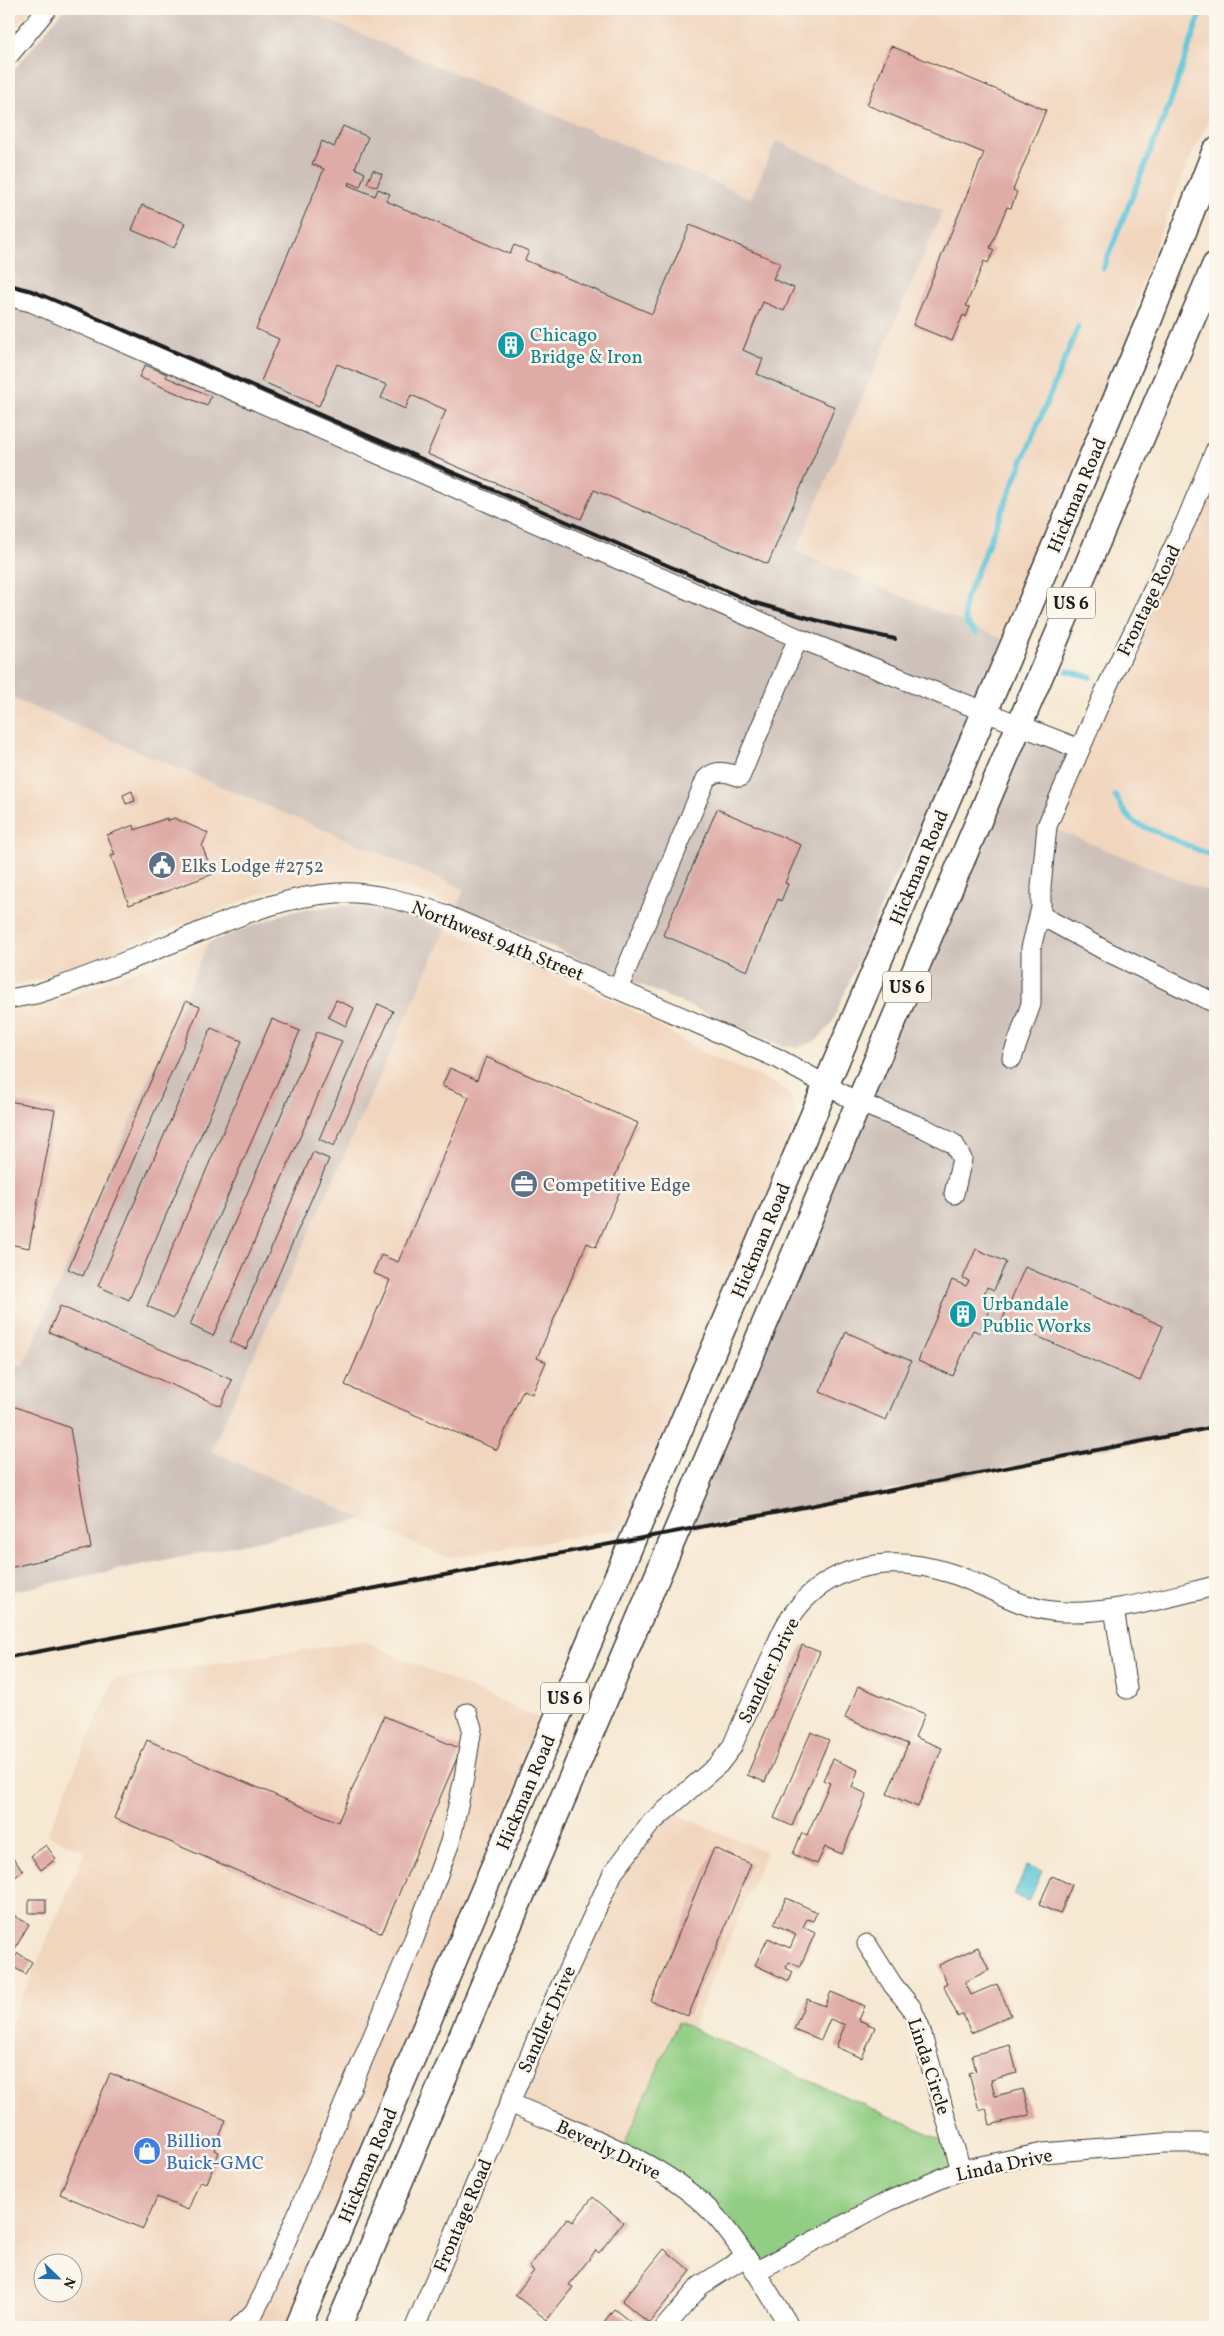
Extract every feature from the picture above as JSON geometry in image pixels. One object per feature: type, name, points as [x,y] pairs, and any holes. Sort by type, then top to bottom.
[{"type":"main road","name":"Hickman Road","points":[[298,2327],[984,713],[1149,320],[1215,151]]},
{"type":"main road","name":"Hickman Road","points":[[338,2327],[857,1102],[1215,265]]},
{"type":"street","points":[[9,55],[47,9]]},
{"type":"street","points":[[9,300],[14,298],[39,305],[798,638],[1019,727],[1080,749]]},
{"type":"street","name":"Frontage Road","points":[[1012,1058],[1030,1004],[1031,948],[1040,915],[1048,826],[1104,691],[1186,521],[1215,451]]},
{"type":"street","points":[[618,990],[706,779],[718,772],[730,773],[740,777],[798,638]]},
{"type":"street","name":"Northwest 94th Street","points":[[9,999],[36,994],[64,985],[273,904],[311,895],[339,893],[374,895],[408,902],[441,913],[777,1058],[857,1102],[924,1128],[954,1144],[962,1159],[954,1194]]},
{"type":"street","points":[[1040,915],[1108,952],[1215,1003]]},
{"type":"street","name":"Sandler Drive","points":[[510,2103],[547,2015],[613,1874],[651,1823],[719,1764],[732,1747],[787,1622],[810,1594],[842,1573],[878,1563],[907,1564],[950,1573],[1022,1605],[1053,1611],[1114,1610],[1215,1586]]},
{"type":"street","points":[[1114,1610],[1127,1689]]},
{"type":"street","points":[[239,2327],[254,2312],[264,2293],[414,1939],[450,1842],[472,1728],[467,1713]]},
{"type":"street","name":"Linda Circle","points":[[867,1944],[893,1985],[911,2007],[919,2025],[961,2170]]},
{"type":"street","name":"Frontage Road","points":[[414,2327],[510,2103]]},
{"type":"street","name":"Beverly Drive","points":[[510,2103],[636,2159],[676,2182],[718,2220],[790,2327]]},
{"type":"street","name":"Linda Drive","points":[[665,2327],[700,2286],[961,2170],[1043,2154],[1164,2143],[1215,2143]]},
{"type":"shaded area","points":[[9,9],[31,9],[9,35]]},
{"type":"shaded area","points":[[64,9],[302,9],[751,198],[776,141],[943,211],[796,551],[1005,640],[947,777],[892,881],[831,1025],[816,1041],[797,1048],[780,1045],[457,906],[464,889],[9,697],[9,76]]},
{"type":"shaded area","points":[[302,9],[1215,9],[1215,108],[1186,167],[1141,284],[1127,345],[1005,640],[796,551],[943,211],[776,141],[751,198]]},
{"type":"shaded area","points":[[1215,451],[1215,894],[1047,826]]},
{"type":"shaded area","points":[[9,697],[464,889],[457,906],[411,889],[370,882],[337,880],[283,887],[262,893],[47,978],[9,986]]},
{"type":"shaded area","points":[[1019,727],[1080,749],[1048,826],[1215,894],[1215,1427],[676,1532]]},
{"type":"shaded area","points":[[351,905],[410,916],[446,929],[211,1451],[363,1519],[9,1592],[9,1360],[23,1366],[208,943],[286,913],[306,909]]},
{"type":"shaded area","points":[[446,929],[623,1005],[707,1054],[775,1083],[784,1089],[792,1099],[798,1120],[628,1528],[447,1558],[210,1452]]},
{"type":"shaded area","points":[[208,943],[23,1366],[9,1360],[9,1011],[56,1002]]},
{"type":"shaded area","points":[[363,1641],[545,1721],[287,2327],[9,2327],[9,2028],[85,1851],[47,1835],[114,1679]]},
{"type":"shaded area","points":[[667,1810],[766,1852],[692,2027],[677,2023],[621,2152],[510,2103],[599,1901]]},
{"type":"green space","points":[[678,2022],[954,2145],[961,2170],[755,2272],[718,2220],[621,2152]]},
{"type":"water","points":[[1027,1865],[1042,1871],[1029,1901],[1014,1895]]},
{"type":"building","points":[[891,46],[1046,110],[1013,190],[1017,192],[1011,208],[1007,207],[990,248],[994,250],[988,263],[984,261],[966,306],[970,307],[966,317],[963,315],[952,341],[913,325],[984,153],[867,105]]},
{"type":"building","name":"Chicago Bridge & Iron","points":[[343,126],[368,137],[355,168],[365,173],[360,187],[349,182],[348,185],[375,196],[378,189],[390,194],[386,201],[510,254],[514,245],[529,251],[525,260],[652,314],[690,225],[780,263],[773,279],[794,288],[784,311],[763,302],[743,350],[763,359],[757,374],[835,407],[768,564],[594,490],[581,519],[427,454],[446,410],[411,395],[405,409],[381,398],[387,385],[337,364],[319,406],[261,381],[279,339],[256,329],[324,169],[312,164],[322,141],[334,147]]},
{"type":"building","points":[[373,170],[382,174],[377,187],[367,183]]},
{"type":"building","points":[[142,205],[185,223],[174,248],[132,230]]},
{"type":"building","points":[[145,365],[167,374],[166,377],[211,396],[207,406],[139,377]]},
{"type":"building","points":[[132,791],[135,801],[126,804],[123,795]]},
{"type":"building","points":[[717,809],[801,845],[785,883],[788,884],[781,901],[778,899],[747,971],[663,935]]},
{"type":"building","name":"Elks Lodge #2752","points":[[167,818],[167,821],[174,818],[208,833],[202,846],[213,874],[129,905],[111,856],[115,855],[107,835],[134,825],[135,830]]},
{"type":"building","points":[[336,1000],[354,1008],[346,1026],[328,1017]]},
{"type":"building","points":[[186,1001],[200,1007],[83,1276],[68,1269]]},
{"type":"building","points":[[378,1004],[393,1011],[334,1146],[319,1139]]},
{"type":"building","points":[[272,1019],[300,1031],[174,1318],[147,1306]]},
{"type":"building","points":[[211,1028],[242,1041],[129,1300],[98,1286]]},
{"type":"building","points":[[317,1032],[342,1041],[213,1336],[190,1325]]},
{"type":"building","points":[[486,1057],[638,1123],[612,1183],[622,1186],[596,1247],[587,1243],[537,1358],[546,1362],[532,1394],[523,1390],[497,1450],[345,1385],[390,1280],[373,1273],[381,1255],[398,1262],[469,1097],[442,1086],[450,1068],[477,1080]]},
{"type":"building","points":[[9,1101],[55,1110],[29,1248],[9,1244]]},
{"type":"building","points":[[313,1152],[329,1159],[246,1349],[230,1342]]},
{"type":"building","name":"Urbandale Public Works","points":[[976,1249],[1006,1262],[994,1290],[987,1287],[984,1294],[995,1298],[980,1333],[973,1330],[953,1376],[918,1361],[952,1280],[966,1286],[969,1281],[963,1278]]},
{"type":"building","points":[[1025,1267],[1163,1326],[1140,1381],[1002,1321]]},
{"type":"building","points":[[60,1306],[232,1380],[221,1406],[49,1332]]},
{"type":"building","points":[[846,1332],[911,1361],[886,1420],[820,1392]]},
{"type":"building","points":[[16,1407],[70,1428],[91,1548],[9,1568],[9,1408]]},
{"type":"building","points":[[802,1645],[820,1652],[765,1782],[747,1775]]},
{"type":"building","points":[[858,1686],[925,1714],[915,1737],[942,1748],[918,1807],[887,1794],[908,1744],[845,1718]]},
{"type":"building","points":[[384,1716],[461,1749],[382,1933],[114,1818],[147,1740],[338,1822]]},
{"type":"building","points":[[811,1732],[829,1740],[792,1826],[774,1818]]},
{"type":"building","points":[[833,1759],[858,1770],[852,1787],[867,1794],[842,1854],[825,1847],[817,1864],[793,1854],[802,1833],[807,1835],[830,1783],[823,1780]]},
{"type":"building","points":[[46,1845],[56,1859],[41,1870],[31,1856]]},
{"type":"building","points":[[714,1848],[751,1864],[688,2016],[651,2001]]},
{"type":"building","points":[[9,1853],[23,1871],[9,1882]]},
{"type":"building","points":[[1052,1876],[1072,1885],[1060,1914],[1039,1905]]},
{"type":"building","points":[[786,1898],[817,1912],[813,1921],[807,1919],[803,1927],[815,1933],[800,1967],[789,1962],[786,1968],[793,1972],[789,1981],[755,1965],[768,1938],[790,1948],[796,1934],[774,1924]]},
{"type":"building","points":[[29,1899],[46,1899],[46,1913],[29,1913]]},
{"type":"building","points":[[9,1913],[29,1924],[12,1954],[9,1952]]},
{"type":"building","points":[[978,1947],[989,1970],[965,1982],[971,1995],[997,1984],[1011,2015],[971,2033],[963,2014],[958,2017],[943,1985],[947,1983],[939,1965]]},
{"type":"building","points":[[18,1953],[32,1962],[25,1974],[10,1965]]},
{"type":"building","points":[[831,1992],[865,2006],[859,2020],[875,2027],[862,2058],[836,2047],[845,2025],[830,2019],[821,2040],[794,2029],[807,1999],[825,2006]]},
{"type":"building","points":[[1010,2045],[1017,2073],[991,2080],[995,2096],[1023,2089],[1030,2115],[990,2125],[986,2108],[979,2110],[969,2073],[976,2071],[972,2055]]},
{"type":"building","name":"Billion Buick-GMC","points":[[110,2073],[226,2120],[214,2150],[219,2152],[207,2183],[200,2181],[188,2210],[157,2197],[143,2229],[60,2194]]},
{"type":"building","points":[[593,2197],[623,2222],[599,2253],[596,2250],[569,2285],[573,2287],[547,2320],[515,2295],[534,2271],[529,2267],[567,2218],[573,2222]]},
{"type":"building","points":[[664,2249],[691,2271],[649,2323],[622,2301]]},
{"type":"building","points":[[614,2309],[637,2327],[600,2327]]},
{"type":"waterway","points":[[1103,269],[1170,103],[1202,9]]},
{"type":"waterway","points":[[976,633],[966,622],[964,609],[966,598],[1078,327]]},
{"type":"waterway","points":[[1067,671],[1091,677]]},
{"type":"waterway","points":[[1115,796],[1126,814],[1135,823],[1215,857]]},
{"type":"railway","points":[[9,285],[32,291],[94,317],[752,602],[844,628],[895,639]]},
{"type":"railway","points":[[9,1657],[748,1518],[1215,1427]]},
{"type":"place","name":"Chicago Bridge & Iron","points":[[511,345]]},
{"type":"place","name":"Elks Lodge #2752","points":[[162,865]]},
{"type":"place","name":"Competitive Edge","points":[[524,1184]]},
{"type":"place","name":"Urbandale Public Works","points":[[963,1314]]},
{"type":"place","name":"Billion Buick-GMC","points":[[147,2151]]}]
